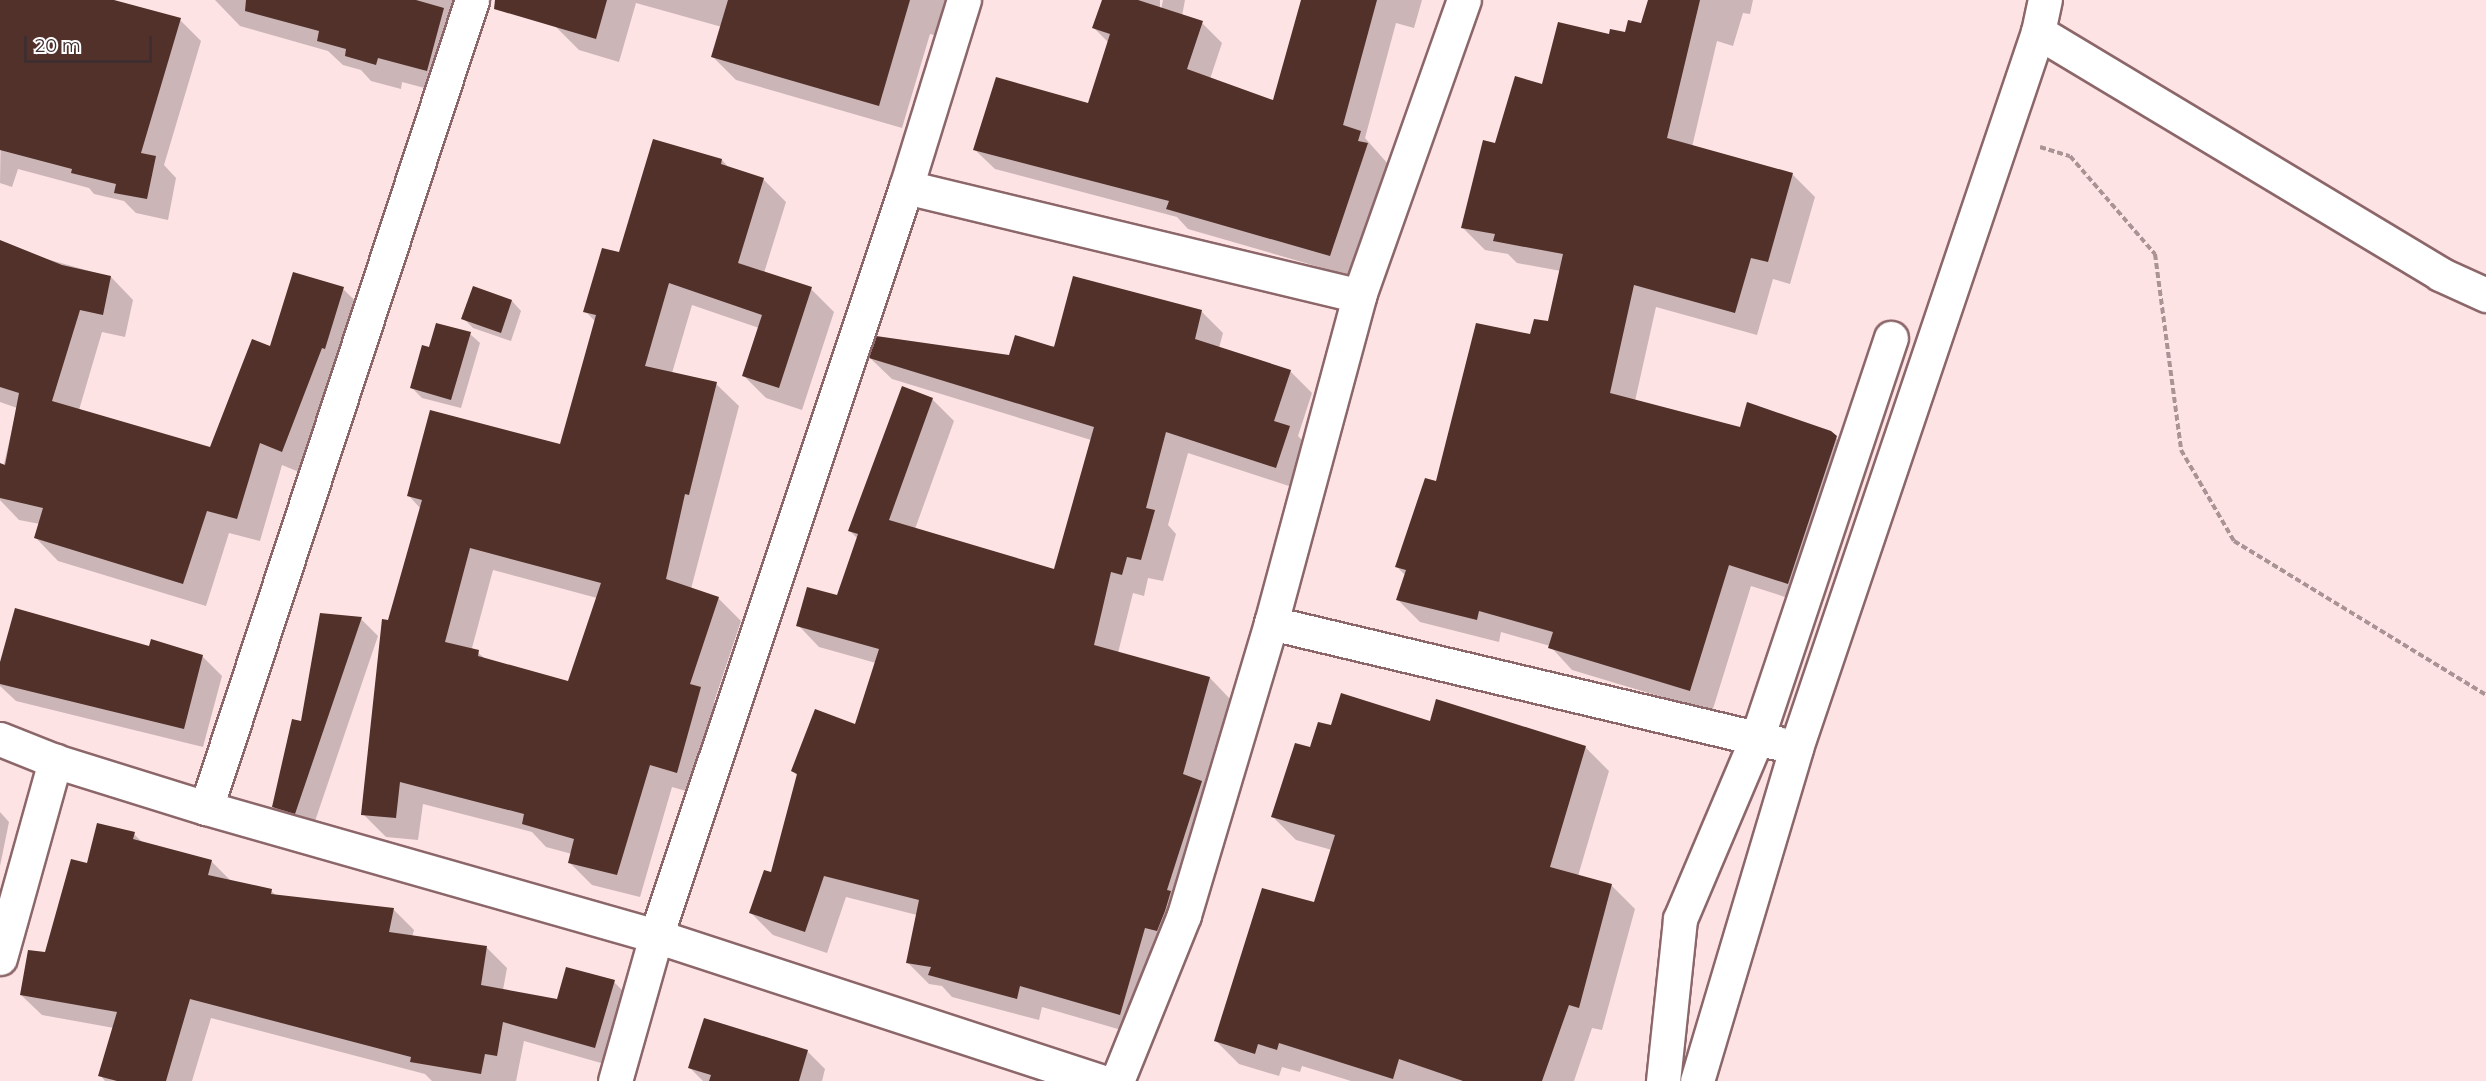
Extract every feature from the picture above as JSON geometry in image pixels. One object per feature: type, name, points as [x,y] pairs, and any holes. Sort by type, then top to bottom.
[{"type":"street","points":[[206,808],[472,0]]},
{"type":"street","points":[[615,1081],[656,936],[906,187],[964,0]]},
{"type":"street","points":[[1116,1081],[1184,915],[1271,623],[1359,296],[1464,0]]},
{"type":"street","points":[[1697,1081],[1796,748],[2038,32],[2045,0]]},
{"type":"street","points":[[2038,32],[2440,274],[2486,295]]},
{"type":"street","points":[[906,187],[1359,296]]},
{"type":"street","points":[[1663,1081],[1680,919],[1756,738],[1891,338]]},
{"type":"street","points":[[1271,623],[1796,748]]},
{"type":"street","points":[[0,739],[55,761],[206,808],[656,936],[1099,1081]]},
{"type":"street","points":[[0,957],[55,761]]},
{"type":"path","points":[[2002,136],[2070,156],[2155,254],[2181,450],[2234,541],[2486,695]]},
{"type":"building","points":[[0,0],[114,0],[181,18],[141,153],[156,156],[147,199],[114,193],[116,184],[71,173],[72,169],[0,150]]},
{"type":"building","points":[[246,0],[416,0],[444,8],[427,71],[378,58],[376,65],[345,56],[346,49],[317,41],[319,31],[245,11]]},
{"type":"building","points":[[495,0],[607,0],[596,39],[494,9]]},
{"type":"building","points":[[728,0],[910,0],[879,106],[711,57]]},
{"type":"building","points":[[1102,0],[1138,0],[1203,21],[1187,69],[1273,100],[1301,0],[1377,0],[1343,125],[1361,131],[1358,141],[1368,143],[1330,256],[1166,209],[1169,201],[973,150],[996,77],[1088,103],[1110,34],[1092,28]]},
{"type":"building","points":[[1648,0],[1700,0],[1667,138],[1793,173],[1768,262],[1751,258],[1735,313],[1634,285],[1610,393],[1740,427],[1747,402],[1831,431],[1837,436],[1788,584],[1729,565],[1690,691],[1548,648],[1553,632],[1479,611],[1477,620],[1396,600],[1406,570],[1395,567],[1425,478],[1436,481],[1476,323],[1530,334],[1534,319],[1548,321],[1563,254],[1493,241],[1495,234],[1461,228],[1483,140],[1495,143],[1515,76],[1542,84],[1558,22],[1609,34],[1610,29],[1625,32],[1628,20],[1641,23]]},
{"type":"building","points":[[653,139],[722,159],[721,164],[764,178],[738,263],[812,287],[779,388],[742,376],[762,315],[669,283],[645,366],[717,382],[689,495],[685,494],[666,579],[719,597],[690,684],[701,687],[677,773],[650,765],[617,875],[568,863],[574,839],[522,824],[524,814],[400,782],[396,818],[361,815],[382,619],[388,620],[422,500],[407,496],[430,410],[560,444],[596,315],[583,312],[602,248],[619,252]],"holes":[[[470,548],[601,583],[568,681],[478,656],[479,650],[445,642]]]},
{"type":"building","points":[[0,240],[62,265],[111,276],[103,315],[80,310],[52,401],[210,447],[252,339],[270,346],[293,272],[344,287],[325,349],[322,348],[282,452],[260,443],[237,519],[207,511],[183,584],[34,538],[43,508],[0,498],[0,463],[5,465],[19,393],[0,387]]},
{"type":"building","points":[[1073,276],[1202,310],[1195,339],[1291,370],[1274,421],[1290,426],[1276,468],[1166,432],[1146,508],[1155,510],[1141,560],[1127,557],[1122,575],[1111,572],[1094,645],[1210,677],[1183,774],[1202,781],[1167,890],[1171,891],[1165,911],[1157,931],[1145,928],[1120,1015],[1020,986],[1017,999],[928,975],[931,967],[906,963],[919,900],[824,876],[805,932],[749,913],[764,870],[771,872],[797,774],[791,771],[815,709],[855,724],[879,649],[796,626],[807,587],[837,595],[858,534],[848,531],[902,386],[933,398],[889,520],[1054,569],[1094,427],[869,358],[876,336],[1009,355],[1015,335],[1054,347]]},
{"type":"building","points":[[473,286],[512,300],[501,333],[461,319]]},
{"type":"building","points":[[436,323],[471,332],[451,400],[410,388],[422,345],[429,347]]},
{"type":"building","points":[[15,608],[149,646],[151,639],[203,655],[184,729],[0,684],[0,662]]},
{"type":"building","points":[[320,613],[362,617],[295,814],[272,807],[292,719],[301,721]]},
{"type":"building","points":[[1341,693],[1430,721],[1436,699],[1586,746],[1550,867],[1612,884],[1579,1008],[1569,1005],[1542,1081],[1463,1081],[1399,1059],[1393,1079],[1279,1043],[1277,1050],[1258,1044],[1255,1054],[1214,1041],[1262,888],[1314,902],[1335,835],[1271,817],[1295,743],[1310,747],[1318,722],[1331,725]]},
{"type":"building","points":[[97,823],[135,832],[133,839],[212,860],[208,875],[272,889],[271,894],[394,908],[389,932],[487,946],[481,985],[557,999],[566,967],[615,980],[595,1048],[503,1022],[497,1056],[485,1054],[481,1074],[410,1062],[411,1057],[190,999],[166,1081],[117,1081],[98,1076],[117,1012],[20,995],[28,950],[45,952],[71,859],[87,863]]},
{"type":"building","points":[[704,1018],[808,1050],[799,1081],[709,1081],[711,1075],[688,1068]]}]
